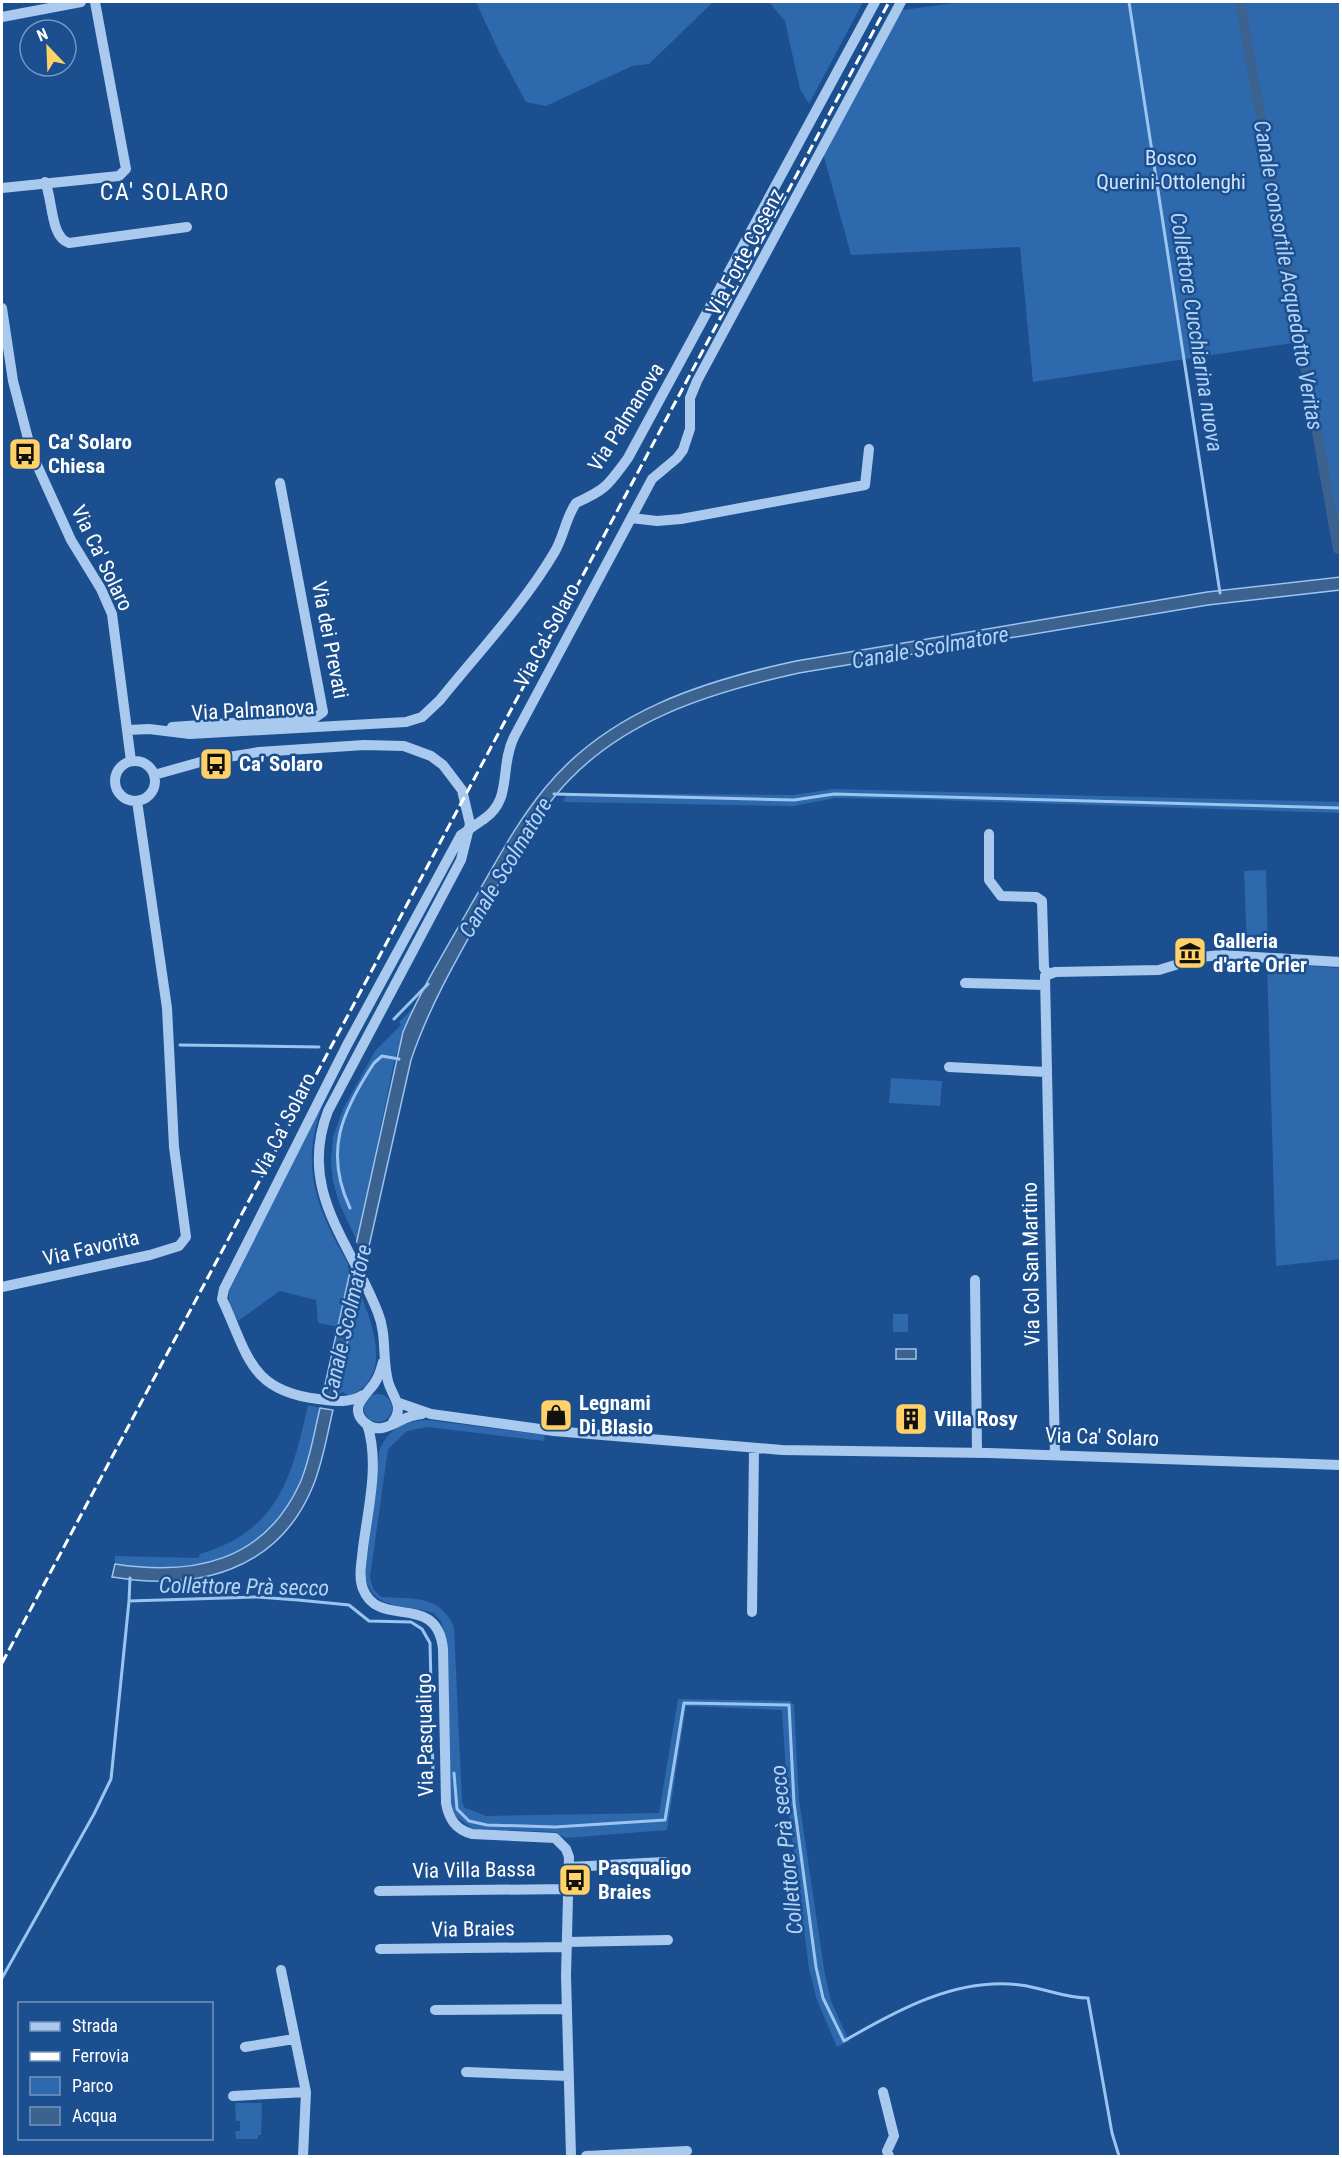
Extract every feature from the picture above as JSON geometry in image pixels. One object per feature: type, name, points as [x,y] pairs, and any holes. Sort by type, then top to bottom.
[{"type":"street","points":[[2,17],[81,2]]},
{"type":"street","points":[[2,188],[119,176],[126,169],[95,2]]},
{"type":"street","name":"Via Palmanova","points":[[128,730],[161,730],[190,734],[414,721],[422,717],[440,700],[542,572],[564,536],[567,519],[576,503],[604,489],[628,458],[740,256],[875,2]]},
{"type":"street","name":"Via Forte Cosenz","points":[[631,519],[652,479],[677,459],[683,450],[690,429],[690,398],[697,381],[901,2]]},
{"type":"street","points":[[45,182],[50,193],[57,233],[63,242],[187,227]]},
{"type":"street","name":"Via Ca' Solaro","points":[[2,308],[13,381],[32,454],[71,540],[101,589],[111,614],[131,761]]},
{"type":"street","points":[[631,519],[657,521],[681,519],[866,485],[869,449]]},
{"type":"street","name":"Via dei Prevati","points":[[161,730],[316,717],[323,712],[280,483]]},
{"type":"street","name":"Via Ca' Solaro","points":[[391,1391],[384,1388],[366,1392],[354,1400],[335,1402],[290,1395],[263,1380],[252,1363],[222,1299],[224,1289],[347,1045],[461,835],[497,807],[504,794],[504,766],[514,737],[631,519]]},
{"type":"street","name":"Via Ca' Solaro","points":[[154,775],[230,756],[392,745],[431,756],[454,776],[462,790],[470,824],[462,860],[348,1072],[322,1126],[317,1150],[320,1185],[382,1325],[391,1391],[399,1403],[431,1414]]},
{"type":"street","points":[[131,761],[142,762],[154,775],[155,782],[149,795],[137,801],[125,799],[115,784],[117,772],[131,761]]},
{"type":"street","name":"Via Favorita","points":[[2,1287],[150,1255],[174,1248],[185,1240],[187,1232],[174,1147],[166,1008],[137,801]]},
{"type":"street","name":"Via Col San Martino","points":[[989,834],[988,880],[1001,896],[1036,897],[1042,901],[1046,980],[1055,1455]]},
{"type":"street","points":[[965,983],[1046,980],[1152,971],[1202,957],[1221,955],[1341,962]]},
{"type":"street","points":[[949,1067],[1046,1072]]},
{"type":"street","points":[[975,1280],[977,1453]]},
{"type":"street","name":"Via Ca' Solaro","points":[[364,1422],[358,1406],[381,1372],[385,1358]]},
{"type":"street","name":"Via Ca' Solaro","points":[[335,1402],[364,1422],[380,1428],[412,1415],[431,1414],[554,1431],[754,1448],[1341,1465]]},
{"type":"street","points":[[390,1424],[397,1417],[399,1403]]},
{"type":"street","name":"Via Pasqualigo","points":[[364,1422],[374,1455]]},
{"type":"street","name":"Via Pasqualigo","points":[[390,1424],[374,1455],[361,1584],[368,1598],[375,1605],[382,1609],[424,1616],[439,1632],[443,1649],[446,1803],[450,1819],[462,1831],[472,1834],[555,1838],[566,1849],[570,1867],[566,2009],[572,2157]]},
{"type":"street","points":[[752,1612],[754,1448]]},
{"type":"street","points":[[570,1867],[664,1862]]},
{"type":"street","name":"Via Villa Bassa","points":[[379,1891],[569,1889]]},
{"type":"street","name":"Via Braies","points":[[380,1949],[567,1945],[668,1940]]},
{"type":"street","points":[[282,1970],[306,2092],[303,2157]]},
{"type":"street","points":[[435,2010],[566,2009]]},
{"type":"street","points":[[245,2046],[294,2039]]},
{"type":"street","points":[[466,2072],[569,2076]]},
{"type":"street","points":[[233,2096],[306,2092]]},
{"type":"street","points":[[883,2092],[893,2134],[887,2151],[889,2157]]},
{"type":"street","points":[[586,2157],[687,2151]]},
{"type":"green space","points":[[476,2],[713,2],[649,64],[632,66],[546,106],[526,102]]},
{"type":"green space","points":[[769,2],[863,2],[809,104],[800,89],[785,21]]},
{"type":"green space","name":"Bosco Querini-Ottolenghi","points":[[962,2],[1340,2],[1340,536],[1306,341],[1033,382],[1020,247],[851,255],[823,153],[902,10]]},
{"type":"green space","points":[[834,789],[1340,802],[1340,813],[835,798],[794,806],[563,802],[567,793],[793,795]]},
{"type":"green space","points":[[1266,870],[1268,946],[1247,947],[1244,871]]},
{"type":"green space","points":[[1267,963],[1340,968],[1340,1259],[1276,1266]]},
{"type":"green space","points":[[415,1006],[395,1058],[357,1241],[339,1203],[333,1181],[331,1162],[333,1137],[343,1109],[375,1051],[401,1025],[399,1022]]},
{"type":"green space","points":[[891,1078],[942,1081],[940,1106],[889,1103]]},
{"type":"green space","points":[[323,1103],[313,1140],[312,1173],[320,1205],[350,1269],[338,1327],[318,1323],[316,1300],[280,1291],[238,1321],[229,1304],[229,1291]]},
{"type":"green space","points":[[359,1291],[374,1334],[375,1364],[371,1377],[362,1388],[348,1396],[343,1392],[335,1397]]},
{"type":"green space","points":[[893,1314],[908,1314],[908,1332],[893,1332]]},
{"type":"green space","points":[[378,1394],[388,1398],[392,1408],[388,1418],[378,1422],[368,1418],[364,1408],[368,1398]]},
{"type":"green space","points":[[308,1405],[320,1408],[306,1465],[300,1483],[285,1510],[267,1531],[246,1547],[223,1558],[198,1564],[172,1568],[115,1564],[115,1556],[198,1558],[200,1554],[227,1544],[248,1531],[265,1515],[278,1498],[288,1477]]},
{"type":"green space","points":[[428,1420],[545,1435],[544,1441],[428,1427],[407,1431],[388,1449],[370,1577],[375,1591],[382,1597],[424,1600],[441,1609],[454,1627],[462,1802],[465,1808],[486,1816],[659,1813],[678,1699],[790,1701],[794,1705],[799,1800],[824,1969],[831,2001],[849,2041],[837,2047],[817,2000],[809,1969],[788,1805],[782,1710],[686,1706],[667,1830],[566,1838],[555,1832],[473,1829],[455,1816],[451,1801],[447,1643],[441,1621],[433,1613],[383,1601],[369,1588],[365,1576],[379,1452],[382,1444],[392,1432],[404,1424]]},
{"type":"green space","points":[[235,2103],[262,2103],[261,2135],[258,2135],[258,2139],[236,2139],[235,2131],[240,2131],[240,2121],[236,2121]]},
{"type":"water","name":"Canale Scolmatore","points":[[1340,577],[1340,590],[1208,605],[799,673],[698,701],[635,729],[606,748],[579,770],[555,796],[525,838],[463,948],[426,1021],[411,1060],[335,1397],[323,1394],[403,1032],[418,999],[525,815],[545,788],[570,761],[598,738],[659,703],[692,690],[726,678],[796,661],[1207,592]]},
{"type":"water","points":[[896,1349],[916,1349],[916,1359],[896,1359]]},
{"type":"water","points":[[320,1408],[333,1410],[320,1468],[298,1515],[279,1538],[256,1556],[231,1569],[203,1577],[174,1581],[143,1581],[112,1577],[115,1564],[172,1568],[223,1558],[246,1547],[267,1531],[285,1510],[300,1483]]},
{"type":"pier","points":[[354,1238],[368,1265],[361,1295],[348,1267]]},
{"type":"waterway","name":"Collettore Cucchiarina nuova","points":[[1129,2],[1220,593]]},
{"type":"waterway","name":"Canale consortile Acquedotto Veritas","points":[[1240,2],[1338,549]]},
{"type":"waterway","name":"Canale Scolmatore","points":[[554,794],[794,800],[834,794],[1340,808]]},
{"type":"waterway","points":[[394,1019],[428,984]]},
{"type":"waterway","points":[[180,1045],[319,1047]]},
{"type":"waterway","points":[[350,1208],[342,1188],[337,1151],[345,1116],[362,1081],[374,1063],[382,1056],[399,1059]]},
{"type":"waterway","name":"Collettore Prà secco","points":[[130,1578],[129,1601],[257,1597],[298,1600],[349,1605],[369,1621],[411,1622],[422,1629],[430,1643],[432,1728]]},
{"type":"waterway","points":[[2,1978],[94,1814],[111,1779],[129,1601]]},
{"type":"waterway","name":"Collettore Prà secco","points":[[454,1773],[457,1809],[469,1821],[487,1825],[555,1827],[665,1820],[684,1703],[789,1705],[794,1803],[816,1967],[823,1998],[844,2041],[928,1998],[973,1986],[1020,1985],[1088,1998],[1112,2133],[1119,2156]]},
{"type":"waterway","name":"Collettore Prà secco","points":[[432,1735],[433,1771]]},
{"type":"railway","points":[[2,1663],[889,2]]},
{"type":"place","name":"Ca' Solaro Chiesa","points":[[25,454]]},
{"type":"place","name":"Ca' Solaro","points":[[216,764]]},
{"type":"place","name":"Galleria d'arte Orler","points":[[1190,953]]},
{"type":"place","name":"Legnami Di Blasio","points":[[556,1415]]},
{"type":"place","name":"Villa Rosy","points":[[911,1419]]},
{"type":"place","name":"Pasqualigo Braies","points":[[575,1880]]},
{"type":"district","name":"CA' SOLARO","points":[[165,192]]}]
